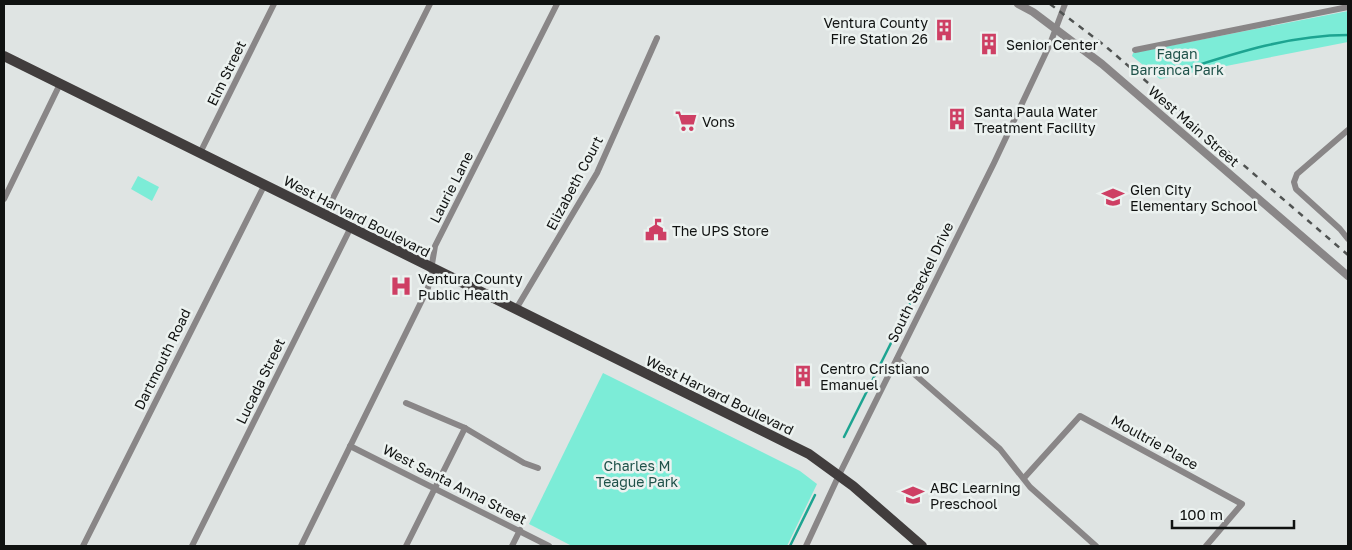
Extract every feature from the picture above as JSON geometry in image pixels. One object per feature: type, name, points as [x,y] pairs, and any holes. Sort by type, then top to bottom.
[{"type":"main road","name":"West Harvard Boulevard","points":[[4,56],[516,309],[616,361],[765,431],[823,462],[922,546]]},
{"type":"street","name":"Elm Street","points":[[200,153],[274,4]]},
{"type":"street","points":[[325,214],[430,4]]},
{"type":"street","name":"Laurie Lane","points":[[301,546],[428,288],[430,268],[436,246],[556,4]]},
{"type":"street","name":"West Main Street","points":[[1018,4],[1102,64],[1348,276]]},
{"type":"street","name":"South Steckel Drive","points":[[806,546],[839,475],[994,163],[1050,44],[1054,28],[1065,4]]},
{"type":"street","points":[[1135,50],[1348,7]]},
{"type":"street","name":"Elizabeth Court","points":[[516,309],[597,174],[657,38]]},
{"type":"street","points":[[4,199],[60,84]]},
{"type":"street","points":[[1348,130],[1297,174],[1294,182],[1296,189],[1340,229],[1348,239]]},
{"type":"street","name":"Dartmouth Road","points":[[84,546],[265,184]]},
{"type":"street","name":"Lucada Street","points":[[192,546],[351,227]]},
{"type":"street","points":[[897,359],[1000,449],[1030,487],[1096,546]]},
{"type":"street","points":[[406,403],[465,428],[524,463],[538,468]]},
{"type":"street","name":"Moultrie Place","points":[[1024,478],[1080,416],[1242,504],[1206,546]]},
{"type":"street","points":[[406,546],[465,428]]},
{"type":"street","name":"West Santa Anna Street","points":[[350,446],[549,546]]},
{"type":"street","points":[[512,546],[520,530]]},
{"type":"green space","name":"Fagan Barranca Park","points":[[1348,11],[1348,42],[1160,79],[1132,56],[1133,53]]},
{"type":"green space","points":[[138,176],[159,187],[152,201],[131,189]]},
{"type":"green space","name":"Charles M Teague Park","points":[[603,373],[800,471],[817,484],[787,546],[572,546],[529,524]]},
{"type":"waterway","points":[[1164,76],[1277,43],[1324,36],[1348,35]]},
{"type":"waterway","points":[[898,329],[929,264]]},
{"type":"waterway","points":[[844,437],[893,339]]},
{"type":"waterway","points":[[790,546],[815,495]]},
{"type":"railway","points":[[1050,4],[1104,45],[1348,255]]},
{"type":"place","name":"Ventura County Fire Station 26","points":[[944,30]]},
{"type":"place","name":"Senior Center","points":[[989,44]]},
{"type":"place","name":"Santa Paula Water Treatment Facility","points":[[957,119]]},
{"type":"place","name":"Vons","points":[[686,121]]},
{"type":"place","name":"Glen City Elementary School","points":[[1113,197]]},
{"type":"place","name":"The UPS Store","points":[[656,230]]},
{"type":"place","name":"Ventura County Public Health","points":[[401,286]]},
{"type":"place","name":"Centro Cristiano Emanuel","points":[[803,376]]},
{"type":"place","name":"ABC Learning Preschool","points":[[913,495]]}]
